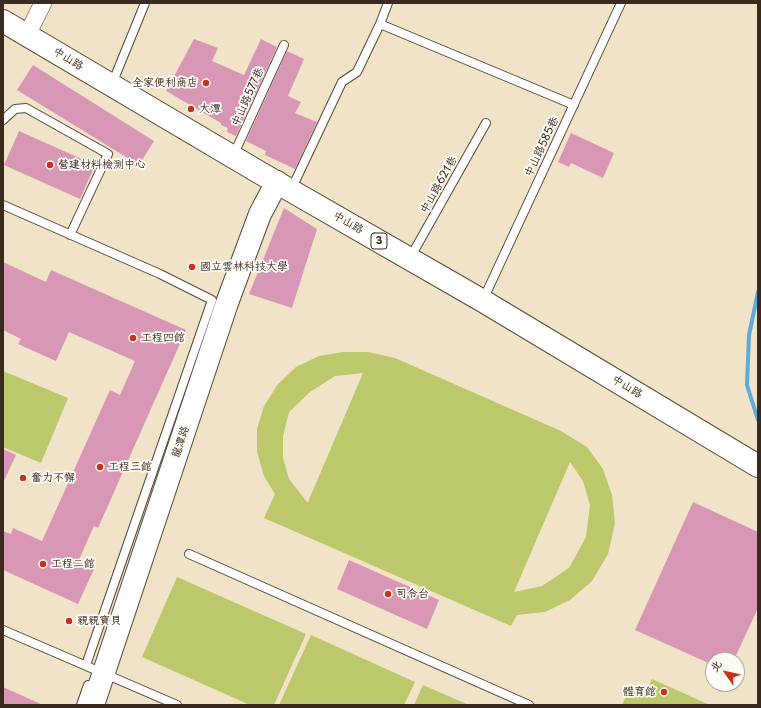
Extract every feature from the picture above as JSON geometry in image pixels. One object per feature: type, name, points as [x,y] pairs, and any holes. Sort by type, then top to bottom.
[{"type":"main road","name":"中山路","points":[[3,21],[233,157],[483,301],[756,464]]},
{"type":"main road","name":"龍潭路","points":[[93,705],[95,669],[227,303],[260,214],[284,186]]},
{"type":"street","points":[[27,35],[43,3]]},
{"type":"lane","points":[[111,85],[146,3]]},
{"type":"lane","points":[[284,186],[342,82],[357,72],[380,24],[388,3]]},
{"type":"lane","name":"中山路585巷","points":[[483,301],[621,3]]},
{"type":"lane","points":[[380,24],[574,105]]},
{"type":"lane","name":"中山路577巷","points":[[233,157],[284,45]]},
{"type":"lane","points":[[3,120],[15,110],[26,108],[108,154],[70,235]]},
{"type":"lane","name":"中山路621巷","points":[[410,259],[486,123]]},
{"type":"lane","points":[[3,205],[212,300],[95,669],[81,705]]},
{"type":"lane","points":[[189,554],[529,705]]},
{"type":"lane","points":[[3,630],[177,705]]},
{"type":"green space","points":[[343,352],[368,352],[395,358],[561,431],[587,447],[603,469],[612,495],[615,523],[608,554],[592,581],[570,600],[545,612],[517,615],[511,626],[264,518],[275,494],[264,476],[257,452],[257,429],[264,406],[278,384],[296,367],[319,356]],"holes":[[[363,373],[308,502],[307,502],[289,479],[283,458],[283,436],[289,412],[310,392],[335,376]],[[570,462],[583,481],[590,505],[586,537],[569,568],[542,586],[514,592]]]},
{"type":"green space","points":[[3,371],[68,398],[41,463],[3,447]]},
{"type":"green space","points":[[177,577],[306,634],[274,705],[250,705],[142,657]]},
{"type":"green space","points":[[311,635],[415,682],[404,705],[279,705]]},
{"type":"green space","name":"體育館","points":[[652,679],[710,705],[622,705],[629,689],[645,695]]},
{"type":"green space","points":[[423,685],[469,705],[414,705]]},
{"type":"building","points":[[194,39],[218,48],[212,61],[244,75],[261,39],[277,47],[236,136],[227,132],[228,128],[221,125],[221,123],[166,91]]},
{"type":"building","points":[[287,51],[304,59],[288,96],[301,102],[295,113],[317,122],[295,169],[265,155],[266,151],[246,141]]},
{"type":"building","points":[[33,65],[154,141],[139,165],[17,90]]},
{"type":"building","name":"營建材料檢測中心","points":[[19,131],[95,165],[80,199],[4,165]]},
{"type":"building","points":[[571,133],[614,153],[603,178],[571,163],[569,167],[558,162]]},
{"type":"building","points":[[284,208],[317,229],[292,308],[249,294]]},
{"type":"building","points":[[3,262],[46,282],[51,270],[186,330],[98,528],[94,526],[78,562],[94,569],[78,604],[3,570],[3,531],[11,534],[13,528],[42,541],[110,390],[120,395],[135,361],[69,332],[56,361],[18,344],[21,339],[3,330]]},
{"type":"building","points":[[3,449],[16,455],[3,483]]},
{"type":"building","points":[[693,502],[758,532],[758,608],[738,652],[705,652],[705,661],[635,630]]},
{"type":"building","name":"司令台","points":[[349,560],[439,600],[427,629],[337,589]]},
{"type":"building","points":[[3,687],[43,705],[3,705]]},
{"type":"waterway","points":[[758,292],[749,335],[747,385],[758,420]]},
{"type":"place","name":"全家便利商店","points":[[206,83]]},
{"type":"place","name":"大潭","points":[[191,109]]},
{"type":"place","name":"營建材料檢測中心","points":[[50,165]]},
{"type":"place","name":"國立雲林科技大學","points":[[192,267]]},
{"type":"place","name":"工程四館","points":[[133,338]]},
{"type":"place","name":"工程三館","points":[[100,467]]},
{"type":"place","name":"奮力不懈","points":[[23,478]]},
{"type":"place","name":"工程二館","points":[[43,564]]},
{"type":"place","name":"司令台","points":[[388,594]]},
{"type":"place","name":"親親寶貝","points":[[69,621]]},
{"type":"place","name":"體育館","points":[[664,692]]}]
